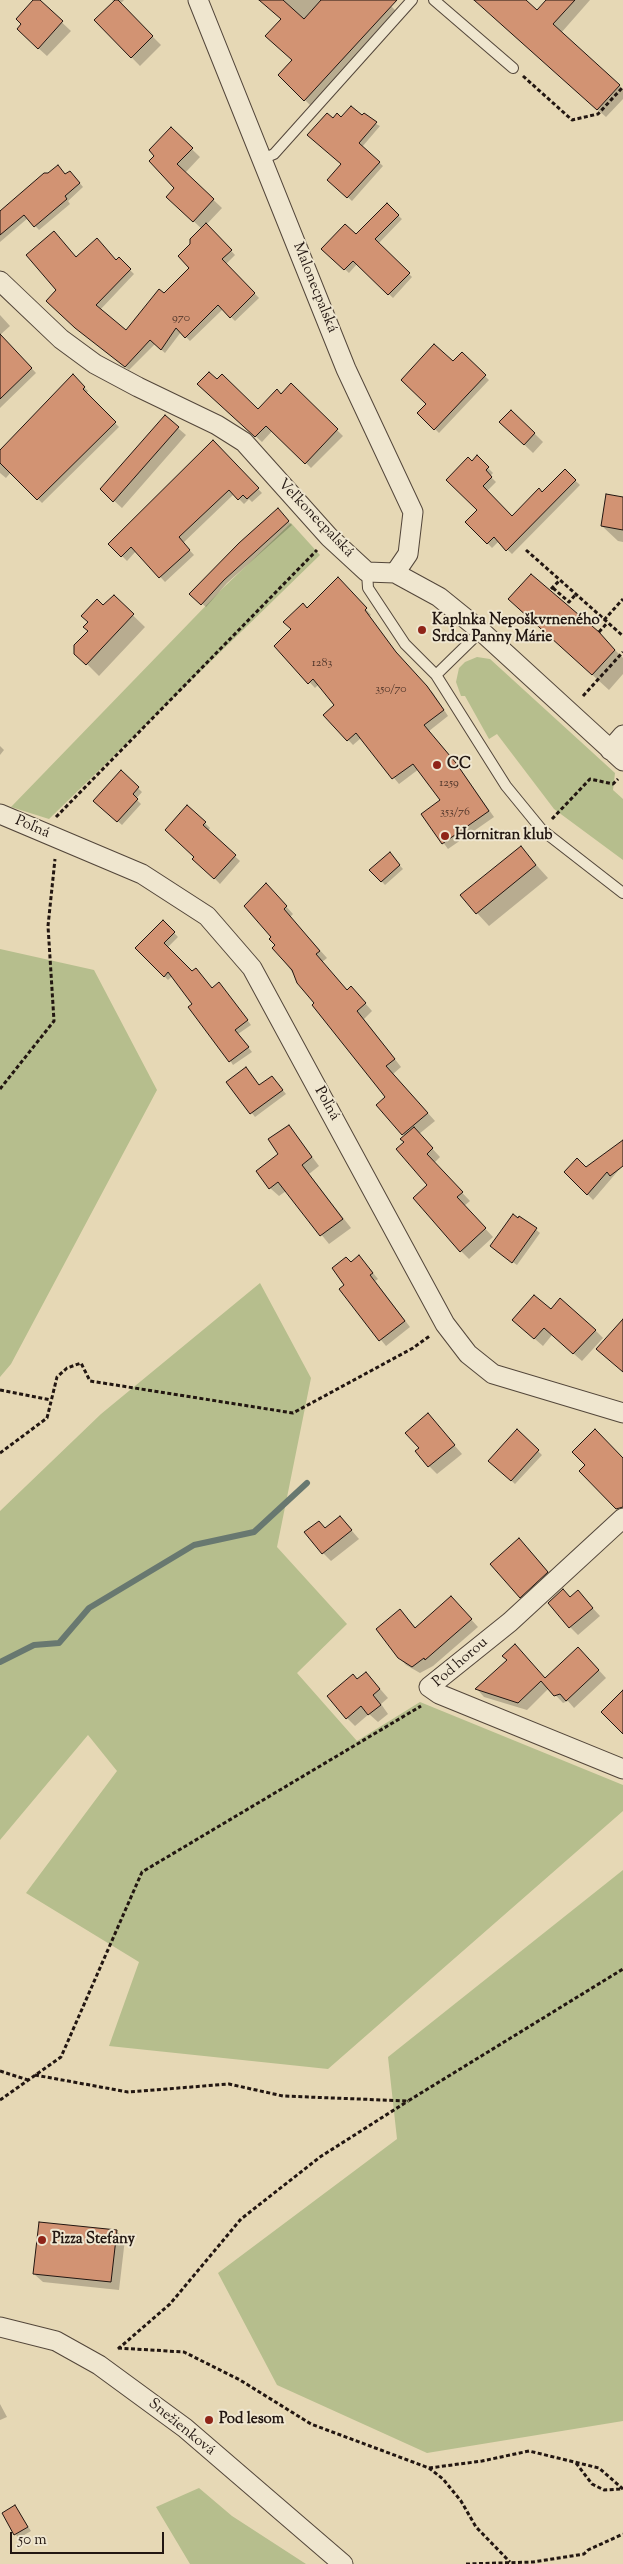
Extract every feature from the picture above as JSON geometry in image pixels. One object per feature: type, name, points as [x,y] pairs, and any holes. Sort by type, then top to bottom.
[{"type":"street","name":"Malonecpalská","points":[[198,0],[346,369],[412,512],[412,531],[408,554],[396,572]]},
{"type":"street","name":"Veľkonecpalská","points":[[0,281],[61,340],[95,364],[217,425],[244,442],[333,540],[368,572]]},
{"type":"street","points":[[368,572],[396,572],[440,597],[481,631],[617,755],[623,735]]},
{"type":"street","name":"Poľná","points":[[0,814],[150,879],[207,916],[252,968],[446,1324],[468,1354],[493,1374],[623,1412]]},
{"type":"street","name":"Pod horou","points":[[623,1518],[510,1622],[429,1687],[439,1694],[623,1769]]},
{"type":"street","name":"Snežienková","points":[[0,2327],[56,2341],[99,2365],[185,2428],[343,2564]]},
{"type":"lane","points":[[262,159],[274,154],[412,0]]},
{"type":"lane","points":[[434,0],[513,68]]},
{"type":"lane","points":[[368,572],[368,588],[405,644],[436,674],[506,786],[542,830],[623,893]]},
{"type":"lane","points":[[436,674],[481,631]]},
{"type":"path","points":[[513,68],[572,120],[598,114],[623,87]]},
{"type":"path","points":[[0,1089],[54,1021],[48,926],[56,862],[41,832],[333,540]]},
{"type":"path","points":[[526,550],[623,636]]},
{"type":"path","points":[[560,580],[552,588],[569,602],[576,594]]},
{"type":"path","points":[[599,632],[623,599]]},
{"type":"path","points":[[584,696],[623,652]]},
{"type":"path","points":[[542,830],[590,778],[613,784],[623,773]]},
{"type":"path","points":[[0,1453],[47,1418],[57,1377],[67,1368],[81,1363],[90,1381],[293,1413],[413,1348],[446,1324]]},
{"type":"path","points":[[0,1390],[51,1400]]},
{"type":"path","points":[[0,2100],[61,2057],[142,1872],[325,1765],[427,1702]]},
{"type":"path","points":[[99,2365],[170,2304],[241,2219],[320,2157],[623,1969]]},
{"type":"path","points":[[0,2071],[28,2080]]},
{"type":"path","points":[[35,2075],[128,2092],[228,2084],[283,2096],[408,2101]]},
{"type":"path","points":[[118,2348],[184,2352],[240,2380],[311,2424],[428,2468],[443,2479],[461,2501],[476,2527],[510,2562]]},
{"type":"path","points":[[428,2468],[482,2462],[529,2451],[599,2468],[623,2489]]},
{"type":"path","points":[[576,2463],[592,2484],[604,2490],[623,2489]]},
{"type":"path","points":[[466,2564],[510,2562],[584,2554],[588,2550],[623,2534]]},
{"type":"green space","points":[[291,523],[320,555],[49,819],[11,807],[222,589]]},
{"type":"green space","points":[[477,657],[490,659],[615,773],[613,790],[623,799],[623,860],[554,809],[497,734],[489,739],[465,696],[461,696],[456,682],[459,668],[465,662]]},
{"type":"green space","points":[[0,949],[94,970],[157,1090],[11,1364],[0,1377]]},
{"type":"green space","points":[[260,1283],[311,1378],[277,1547],[347,1624],[297,1673],[357,1741],[420,1702],[623,1785],[623,1811],[328,2069],[109,2046],[139,1962],[26,1893],[117,1771],[88,1735],[0,1840],[0,1511],[101,1414]]},
{"type":"green space","points":[[623,1870],[623,2421],[427,2453],[277,2385],[218,2273],[397,2139],[388,2057]]},
{"type":"green space","points":[[199,2488],[232,2516],[306,2564],[190,2564],[156,2507]]},
{"type":"building","points":[[33,0],[40,0],[63,21],[38,49],[17,29],[21,24],[16,19]]},
{"type":"building","points":[[115,0],[118,0],[153,36],[131,58],[94,20]]},
{"type":"building","points":[[259,0],[283,0],[304,19],[321,0],[397,0],[304,101],[278,75],[292,60],[265,36],[281,19]]},
{"type":"building","points":[[474,0],[526,0],[537,10],[546,0],[575,0],[553,24],[620,85],[597,110]]},
{"type":"building","points":[[351,106],[362,115],[364,113],[377,122],[359,143],[380,162],[347,198],[327,180],[341,164],[307,135],[327,113],[333,118],[337,113],[341,117]]},
{"type":"building","points":[[171,127],[193,148],[177,164],[214,199],[193,222],[166,197],[174,188],[149,161],[154,156],[149,150]]},
{"type":"building","points":[[58,165],[65,174],[70,171],[80,183],[65,196],[67,199],[34,227],[24,215],[0,235],[0,211],[44,173],[48,173]]},
{"type":"building","points":[[387,203],[399,215],[375,239],[410,273],[388,295],[353,261],[344,270],[321,249],[345,224],[356,234]]},
{"type":"building","points":[[206,223],[232,250],[222,259],[255,293],[230,318],[218,305],[185,338],[176,328],[161,350],[150,340],[125,367],[75,328],[46,301],[56,290],[26,255],[54,231],[76,257],[97,238],[116,260],[119,257],[131,269],[96,305],[126,330],[159,289],[164,293],[189,268],[178,256],[190,244],[190,239]]},
{"type":"building","points":[[0,334],[32,368],[0,399]]},
{"type":"building","points":[[434,344],[453,361],[462,352],[486,375],[434,430],[417,413],[426,404],[401,380]]},
{"type":"building","points":[[209,372],[217,379],[222,374],[258,409],[277,389],[281,394],[291,383],[338,429],[305,464],[266,426],[255,437],[197,384]]},
{"type":"building","points":[[73,374],[85,387],[83,389],[116,422],[37,500],[0,463],[0,450]]},
{"type":"building","points":[[511,410],[535,433],[524,445],[499,422]]},
{"type":"building","points":[[165,415],[179,427],[113,502],[100,489]]},
{"type":"building","points":[[213,440],[259,488],[247,499],[243,495],[238,500],[229,490],[179,537],[190,550],[159,578],[131,547],[121,557],[108,544]]},
{"type":"building","points":[[477,455],[489,467],[486,470],[492,477],[483,486],[512,516],[539,488],[542,492],[565,469],[576,480],[506,551],[494,537],[487,544],[465,522],[477,510],[446,480],[468,457],[472,461]]},
{"type":"building","points":[[606,494],[623,497],[623,530],[601,526]]},
{"type":"building","points":[[278,508],[289,521],[224,580],[201,605],[189,594],[239,543]]},
{"type":"building","points":[[531,574],[599,632],[615,650],[592,675],[508,599]]},
{"type":"building","points":[[338,577],[367,608],[365,610],[396,652],[427,686],[444,710],[424,725],[456,763],[489,811],[442,844],[421,814],[440,800],[413,764],[392,779],[356,733],[347,741],[323,715],[334,705],[313,679],[308,684],[274,646],[291,629],[283,622],[303,603],[307,608]]},
{"type":"building","points":[[114,595],[134,614],[86,665],[74,654],[74,645],[88,631],[83,627],[88,622],[81,616],[97,599],[103,605]]},
{"type":"building","points":[[121,770],[139,787],[133,794],[138,799],[117,822],[93,801]]},
{"type":"building","points":[[187,805],[206,822],[203,825],[236,855],[214,879],[165,830]]},
{"type":"building","points":[[521,846],[536,865],[476,914],[460,895]]},
{"type":"building","points":[[390,852],[400,865],[381,882],[369,870]]},
{"type":"building","points":[[266,883],[287,906],[284,909],[320,951],[316,954],[347,990],[351,986],[366,1003],[357,1011],[395,1059],[386,1066],[428,1113],[402,1135],[376,1105],[385,1097],[312,1005],[314,1003],[297,983],[292,970],[272,948],[275,945],[269,939],[271,937],[244,906]]},
{"type":"building","points":[[163,920],[175,932],[164,943],[192,971],[196,968],[212,988],[219,982],[248,1020],[235,1030],[249,1047],[229,1062],[188,1007],[192,1004],[168,972],[164,977],[135,948]]},
{"type":"building","points":[[246,1067],[259,1085],[272,1076],[283,1090],[250,1114],[226,1082]]},
{"type":"building","points":[[289,1125],[312,1157],[302,1165],[343,1219],[320,1236],[278,1182],[269,1189],[256,1171],[278,1154],[268,1139]]},
{"type":"building","points":[[414,1127],[433,1148],[427,1154],[463,1192],[457,1197],[486,1228],[460,1252],[413,1198],[427,1185],[396,1149],[404,1142],[400,1139]]},
{"type":"building","points":[[623,1140],[623,1166],[610,1176],[607,1172],[587,1195],[564,1172],[577,1158],[586,1167]]},
{"type":"building","points":[[513,1214],[537,1228],[512,1263],[490,1246]]},
{"type":"building","points":[[359,1255],[373,1273],[370,1275],[405,1321],[379,1341],[339,1289],[344,1285],[332,1268],[346,1257],[351,1262]]},
{"type":"building","points":[[534,1295],[551,1309],[560,1298],[596,1330],[573,1354],[544,1328],[534,1339],[512,1320]]},
{"type":"building","points":[[623,1319],[623,1372],[596,1349]]},
{"type":"building","points":[[428,1413],[455,1445],[428,1467],[415,1451],[419,1448],[405,1433]]},
{"type":"building","points":[[517,1429],[539,1450],[511,1481],[488,1461]]},
{"type":"building","points":[[595,1429],[623,1458],[623,1507],[616,1509],[579,1471],[585,1465],[572,1452]]},
{"type":"building","points":[[340,1516],[352,1530],[322,1554],[304,1532],[319,1521],[325,1528]]},
{"type":"building","points":[[519,1538],[548,1572],[520,1598],[490,1564]]},
{"type":"building","points":[[563,1589],[570,1597],[578,1590],[593,1608],[569,1628],[548,1603]]},
{"type":"building","points":[[451,1596],[472,1619],[425,1660],[424,1658],[412,1667],[398,1658],[376,1629],[400,1609],[415,1628]]},
{"type":"building","points":[[515,1644],[545,1678],[578,1647],[599,1670],[566,1701],[560,1694],[554,1696],[541,1681],[518,1703],[475,1689],[507,1660],[502,1656]]},
{"type":"building","points":[[366,1672],[380,1689],[373,1695],[381,1705],[368,1715],[361,1706],[346,1719],[327,1696],[353,1674],[357,1679]]},
{"type":"building","points":[[623,1690],[623,1734],[601,1712]]},
{"type":"building","points":[[39,2222],[117,2230],[111,2282],[33,2274]]},
{"type":"building","points":[[15,2505],[28,2527],[14,2535],[2,2513]]},
{"type":"waterway","points":[[0,1662],[34,1645],[59,1643],[89,1608],[194,1545],[254,1532],[307,1483]]},
{"type":"place","name":"Kaplnka Nepoškvrneného Srdca Panny Márie","points":[[422,630]]},
{"type":"place","name":"CC","points":[[437,765]]},
{"type":"place","name":"Hornitran klub","points":[[445,836]]},
{"type":"place","name":"Pizza Stefany","points":[[42,2240]]},
{"type":"place","name":"Pod lesom","points":[[209,2420]]}]
